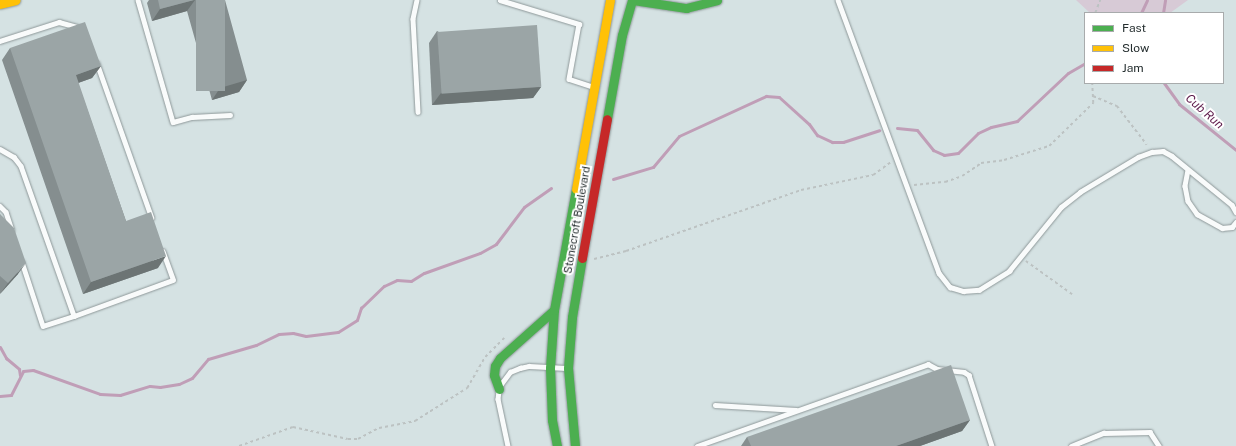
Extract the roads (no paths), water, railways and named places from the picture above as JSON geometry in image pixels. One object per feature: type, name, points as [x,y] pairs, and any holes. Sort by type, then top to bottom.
[{"type":"main road","points":[[0,4],[16,0]]},
{"type":"main road","name":"Stonecroft Boulevard","points":[[557,446],[552,420],[550,368],[554,310],[611,0]]},
{"type":"main road","points":[[633,0],[686,8],[717,0]]},
{"type":"main road","name":"Stonecroft Boulevard","points":[[575,446],[568,368],[573,309],[622,35],[633,0]]},
{"type":"main road","points":[[499,389],[494,375],[495,366],[500,358],[554,310]]},
{"type":"lane","points":[[138,0],[173,122],[192,117],[230,115]]},
{"type":"lane","points":[[417,0],[413,19],[418,112]]},
{"type":"lane","points":[[500,0],[579,24],[569,79],[595,87]]},
{"type":"lane","points":[[838,0],[939,273],[950,287],[963,291],[979,290],[1010,271],[1061,207],[1125,164],[1152,152],[1163,151],[1232,205],[1236,212]]},
{"type":"lane","points":[[0,41],[59,22],[76,25],[86,34]]},
{"type":"lane","points":[[96,60],[153,222]]},
{"type":"lane","points":[[0,149],[14,157],[22,166],[74,316]]},
{"type":"lane","points":[[1188,170],[1185,186],[1188,201],[1197,214],[1222,228],[1232,227],[1236,222]]},
{"type":"lane","points":[[0,206],[6,212],[13,233]]},
{"type":"lane","points":[[20,255],[43,326],[173,280],[160,244]]},
{"type":"lane","points":[[697,446],[928,364],[937,369],[964,372],[969,375],[992,446]]},
{"type":"lane","points":[[508,446],[498,399],[502,380],[510,372],[529,366],[568,368]]},
{"type":"lane","points":[[715,405],[797,410]]},
{"type":"lane","points":[[1071,446],[1104,433],[1150,432],[1159,446]]},
{"type":"waterway","points":[[1141,12],[1147,0]]},
{"type":"waterway","name":"Cub Run","points":[[1163,12],[1165,0]]},
{"type":"waterway","points":[[897,128],[917,130],[933,150],[944,155],[958,153],[978,133],[991,127],[1017,121],[1068,73],[1084,64]]},
{"type":"waterway","name":"Cub Run","points":[[1165,84],[1179,104],[1236,150]]},
{"type":"waterway","points":[[613,179],[653,167],[679,136],[766,96],[779,97],[809,124],[817,135],[832,142],[843,142],[879,130]]},
{"type":"waterway","points":[[0,396],[11,395],[23,371],[33,370],[100,394],[120,395],[150,386],[160,387],[179,384],[192,378],[208,359],[256,345],[279,334],[293,333],[306,336],[338,332],[357,320],[361,308],[384,286],[397,280],[411,281],[424,273],[480,253],[496,244],[524,207],[551,188]]},
{"type":"waterway","points":[[0,347],[6,358],[19,369],[20,375]]}]
